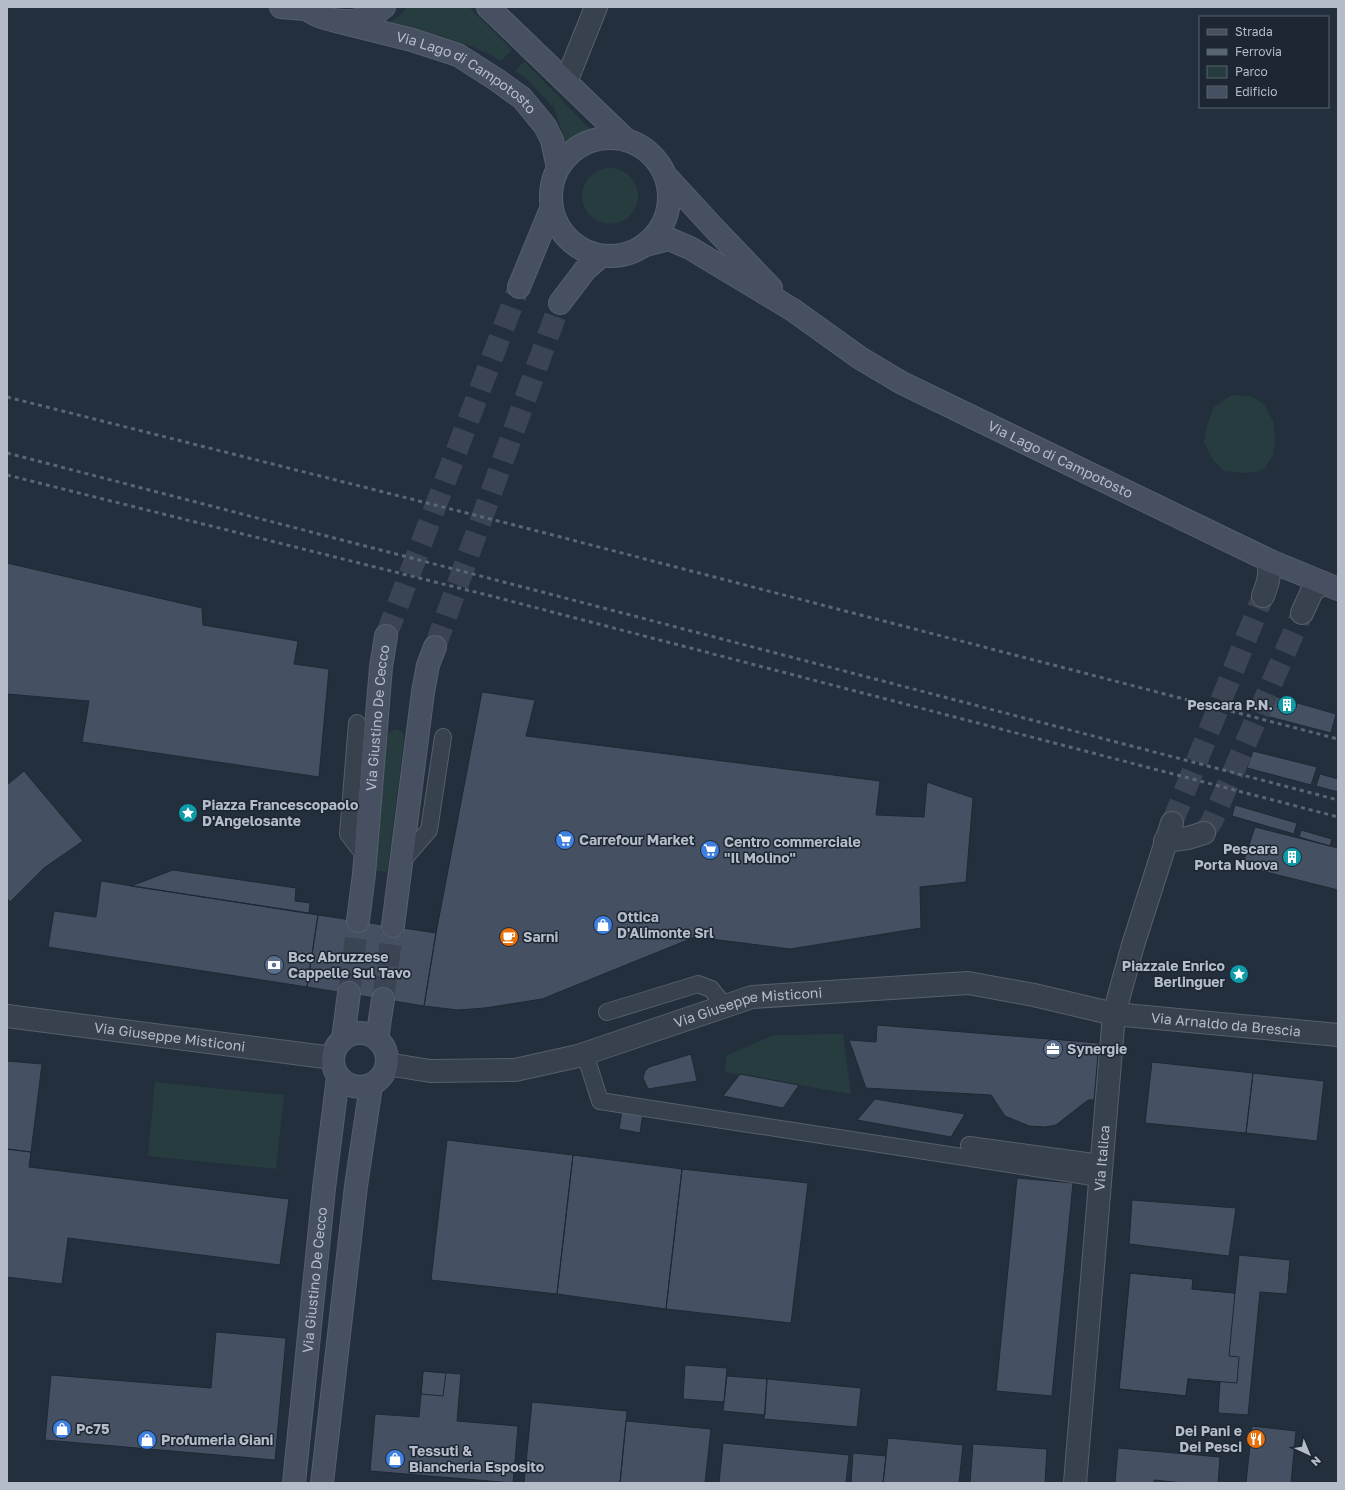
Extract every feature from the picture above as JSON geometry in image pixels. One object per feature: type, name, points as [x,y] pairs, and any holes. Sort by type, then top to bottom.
[{"type":"street","name":"Via Lago di Campotosto","points":[[281,7],[305,8],[320,16],[336,21],[412,40],[458,55],[522,98],[546,126],[552,140],[558,168]]},
{"type":"street","points":[[336,21],[354,21],[371,15],[384,7]]},
{"type":"street","points":[[488,7],[625,139]]},
{"type":"street","points":[[566,82],[596,7]]},
{"type":"street","points":[[610,137],[625,139],[643,146],[657,159],[666,176],[670,195],[668,214],[659,231],[646,245],[632,252],[617,256],[602,256],[584,251],[569,240],[558,226],[551,209],[550,195],[552,181],[558,168],[567,155],[580,145],[594,139],[610,137]]},
{"type":"street","name":"Via Lago di Campotosto","points":[[666,176],[793,310]]},
{"type":"street","points":[[519,287],[551,209]]},
{"type":"street","name":"Via Lago di Campotosto","points":[[646,245],[669,239],[690,248],[793,310],[860,358],[902,383],[1268,560],[1330,586]]},
{"type":"street","points":[[560,303],[585,270],[602,256]]},
{"type":"street","points":[[1263,596],[1269,580],[1270,569],[1268,560]]},
{"type":"street","points":[[1302,613],[1312,592],[1330,586]]},
{"type":"street","name":"Via Giustino De Cecco","points":[[358,921],[381,667],[386,636]]},
{"type":"street","points":[[393,926],[423,692],[428,665],[435,647]]},
{"type":"street","name":"Via Italica","points":[[1075,1483],[1114,1014],[1133,945],[1168,832],[1188,838],[1204,833]]},
{"type":"street","name":"Via Giuseppe Misticoni","points":[[387,1064],[430,1071],[515,1070],[585,1054],[752,997],[968,984],[1034,995],[1114,1014]]},
{"type":"street","points":[[343,1039],[349,994]]},
{"type":"street","points":[[378,1039],[383,999]]},
{"type":"street","name":"Via Arnaldo da Brescia","points":[[1114,1014],[1338,1035]]},
{"type":"street","name":"Via Giuseppe Misticoni","points":[[7,1016],[335,1068]]},
{"type":"street","points":[[351,1034],[369,1034],[378,1039],[383,1044],[387,1052],[387,1064],[383,1076],[378,1082],[371,1086],[356,1088],[349,1086],[335,1068],[338,1044],[351,1034]]},
{"type":"street","name":"Via Giustino De Cecco","points":[[294,1483],[335,1068]]},
{"type":"street","points":[[322,1483],[356,1186],[371,1086]]},
{"type":"lane","points":[[357,722],[348,834],[365,856]]},
{"type":"lane","points":[[402,861],[429,830],[443,737]]},
{"type":"lane","points":[[607,1012],[698,984],[711,989],[725,1006]]},
{"type":"lane","points":[[585,1054],[600,1102],[1100,1171]]},
{"type":"lane","points":[[969,1144],[1100,1171]]},
{"type":"green space","points":[[407,7],[469,7],[512,50],[501,61],[461,42],[388,23],[398,17]]},
{"type":"green space","points":[[524,61],[593,132],[582,135],[567,146],[554,108],[524,76],[515,71]]},
{"type":"green space","points":[[605,168],[615,168],[630,176],[636,185],[638,196],[636,207],[630,216],[615,224],[605,224],[594,219],[587,212],[582,201],[582,191],[587,180],[594,173]]},
{"type":"green space","points":[[1232,395],[1251,396],[1264,404],[1273,421],[1275,441],[1273,455],[1265,468],[1257,472],[1242,473],[1224,471],[1213,460],[1204,443],[1207,425],[1214,407]]},
{"type":"green space","points":[[397,729],[403,733],[404,740],[387,872],[369,870],[387,736],[389,732]]},
{"type":"green space","points":[[843,1034],[851,1094],[725,1072],[726,1056],[773,1035]]},
{"type":"green space","points":[[155,1082],[284,1095],[276,1169],[148,1156]]},
{"type":"building","points":[[7,563],[202,608],[203,625],[298,641],[294,664],[329,669],[319,777],[82,742],[89,701],[7,694]]},
{"type":"building","name":"Centro commerciale \"Il Molino\"","points":[[482,692],[535,700],[526,736],[880,781],[876,815],[924,817],[927,782],[973,798],[966,882],[920,887],[921,928],[790,949],[695,937],[542,999],[485,1008],[458,1010],[424,1006],[436,933]]},
{"type":"building","name":"Pescara P.N.","points":[[1273,696],[1336,714],[1331,733],[1266,716]]},
{"type":"building","name":"Pescara P.N.","points":[[1253,751],[1317,767],[1311,785],[1247,768]]},
{"type":"building","points":[[24,771],[83,841],[44,868],[10,902],[7,898],[7,785]]},
{"type":"building","points":[[1320,774],[1338,779],[1338,792],[1316,786]]},
{"type":"building","points":[[1235,805],[1297,823],[1294,834],[1232,816]]},
{"type":"building","name":"Pescara Porta Nuova","points":[[1255,827],[1338,848],[1338,890],[1242,866]]},
{"type":"building","points":[[1301,830],[1332,839],[1330,846],[1299,837]]},
{"type":"building","points":[[173,870],[296,888],[295,901],[310,903],[309,913],[131,886]]},
{"type":"building","points":[[101,881],[318,915],[307,987],[48,947],[54,911],[96,917]]},
{"type":"building","points":[[318,915],[436,933],[424,1006],[307,987]]},
{"type":"building","points":[[877,1025],[1099,1043],[1094,1100],[1088,1100],[1056,1125],[1045,1127],[1029,1126],[1005,1116],[991,1095],[866,1088],[849,1040],[876,1042]]},
{"type":"building","points":[[691,1054],[697,1081],[648,1089],[643,1078],[645,1071],[649,1067]]},
{"type":"building","points":[[7,1061],[42,1064],[31,1152],[7,1149]]},
{"type":"building","points":[[1152,1062],[1253,1073],[1246,1133],[1145,1123]]},
{"type":"building","points":[[1253,1073],[1324,1081],[1317,1141],[1246,1133]]},
{"type":"building","points":[[740,1074],[799,1085],[783,1108],[723,1096]]},
{"type":"building","points":[[875,1099],[965,1114],[951,1137],[857,1120]]},
{"type":"building","points":[[622,1110],[643,1113],[640,1133],[619,1129]]},
{"type":"building","points":[[447,1140],[573,1155],[557,1294],[431,1280]]},
{"type":"building","points":[[7,1149],[31,1152],[29,1167],[289,1199],[280,1265],[68,1238],[62,1284],[7,1277]]},
{"type":"building","points":[[573,1155],[682,1169],[666,1309],[557,1294]]},
{"type":"building","points":[[682,1169],[808,1183],[791,1323],[666,1309]]},
{"type":"building","points":[[1017,1178],[1073,1183],[1052,1396],[996,1391]]},
{"type":"building","points":[[1132,1200],[1236,1208],[1229,1256],[1129,1244]]},
{"type":"building","points":[[1239,1255],[1290,1260],[1287,1294],[1260,1292],[1248,1415],[1218,1413],[1220,1382],[1188,1379],[1186,1396],[1119,1389],[1130,1273],[1193,1279],[1192,1289],[1235,1293]]},
{"type":"building","points":[[1130,1273],[1193,1279],[1192,1289],[1235,1293],[1229,1356],[1239,1357],[1237,1383],[1188,1379],[1186,1396],[1119,1389]]},
{"type":"building","points":[[216,1332],[286,1338],[275,1460],[45,1440],[51,1375],[211,1388]]},
{"type":"building","points":[[685,1365],[727,1368],[724,1402],[683,1399]]},
{"type":"building","points":[[423,1371],[461,1374],[457,1421],[518,1426],[513,1483],[370,1471],[375,1414],[419,1417]]},
{"type":"building","points":[[423,1371],[446,1373],[443,1396],[421,1394]]},
{"type":"building","points":[[727,1376],[767,1379],[765,1415],[723,1411]]},
{"type":"building","points":[[767,1379],[861,1388],[857,1427],[764,1419]]},
{"type":"building","points":[[532,1402],[627,1411],[620,1483],[524,1483]]},
{"type":"building","points":[[626,1421],[711,1429],[705,1483],[620,1483]]},
{"type":"building","points":[[1252,1426],[1296,1431],[1291,1483],[1246,1483]]},
{"type":"building","points":[[888,1438],[963,1445],[959,1483],[883,1483]]},
{"type":"building","points":[[723,1443],[849,1455],[846,1483],[719,1483]]},
{"type":"building","points":[[973,1444],[1047,1449],[1045,1483],[970,1483]]},
{"type":"building","points":[[1118,1448],[1220,1457],[1218,1483],[1184,1483],[1154,1480],[1154,1483],[1115,1483]]},
{"type":"building","points":[[853,1453],[886,1456],[883,1483],[851,1483]]},
{"type":"tunnel","points":[[386,636],[519,287]]},
{"type":"tunnel","points":[[435,647],[560,303]]},
{"type":"tunnel","points":[[1172,823],[1263,596]]},
{"type":"tunnel","points":[[1204,833],[1212,821],[1302,613]]},
{"type":"tunnel","points":[[349,993],[358,921]]},
{"type":"tunnel","points":[[383,999],[393,926]]},
{"type":"railway","points":[[7,397],[518,526],[1338,739]]},
{"type":"railway","points":[[7,453],[1338,800]]},
{"type":"railway","points":[[7,475],[491,596],[1338,817]]},
{"type":"place","name":"Pescara P.N.","points":[[1287,705]]},
{"type":"place","name":"Piazza Francescopaolo D'Angelosante","points":[[188,813]]},
{"type":"place","name":"Carrefour Market","points":[[565,840]]},
{"type":"place","name":"Centro commerciale \"Il Molino\"","points":[[710,850]]},
{"type":"place","name":"Pescara Porta Nuova","points":[[1292,857]]},
{"type":"place","name":"Ottica D'Alimonte Srl","points":[[603,925]]},
{"type":"place","name":"Sarni","points":[[509,937]]},
{"type":"place","name":"Bcc Abruzzese Cappelle Sul Tavo","points":[[274,965]]},
{"type":"place","name":"Piazzale Enrico Berlinguer","points":[[1239,974]]},
{"type":"place","name":"Synergie","points":[[1053,1049]]},
{"type":"place","name":"Pc75","points":[[62,1429]]},
{"type":"place","name":"Dei Pani e Dei Pesci","points":[[1256,1439]]},
{"type":"place","name":"Profumeria Giani","points":[[147,1440]]},
{"type":"place","name":"Tessuti & Biancheria Esposito","points":[[395,1459]]}]
